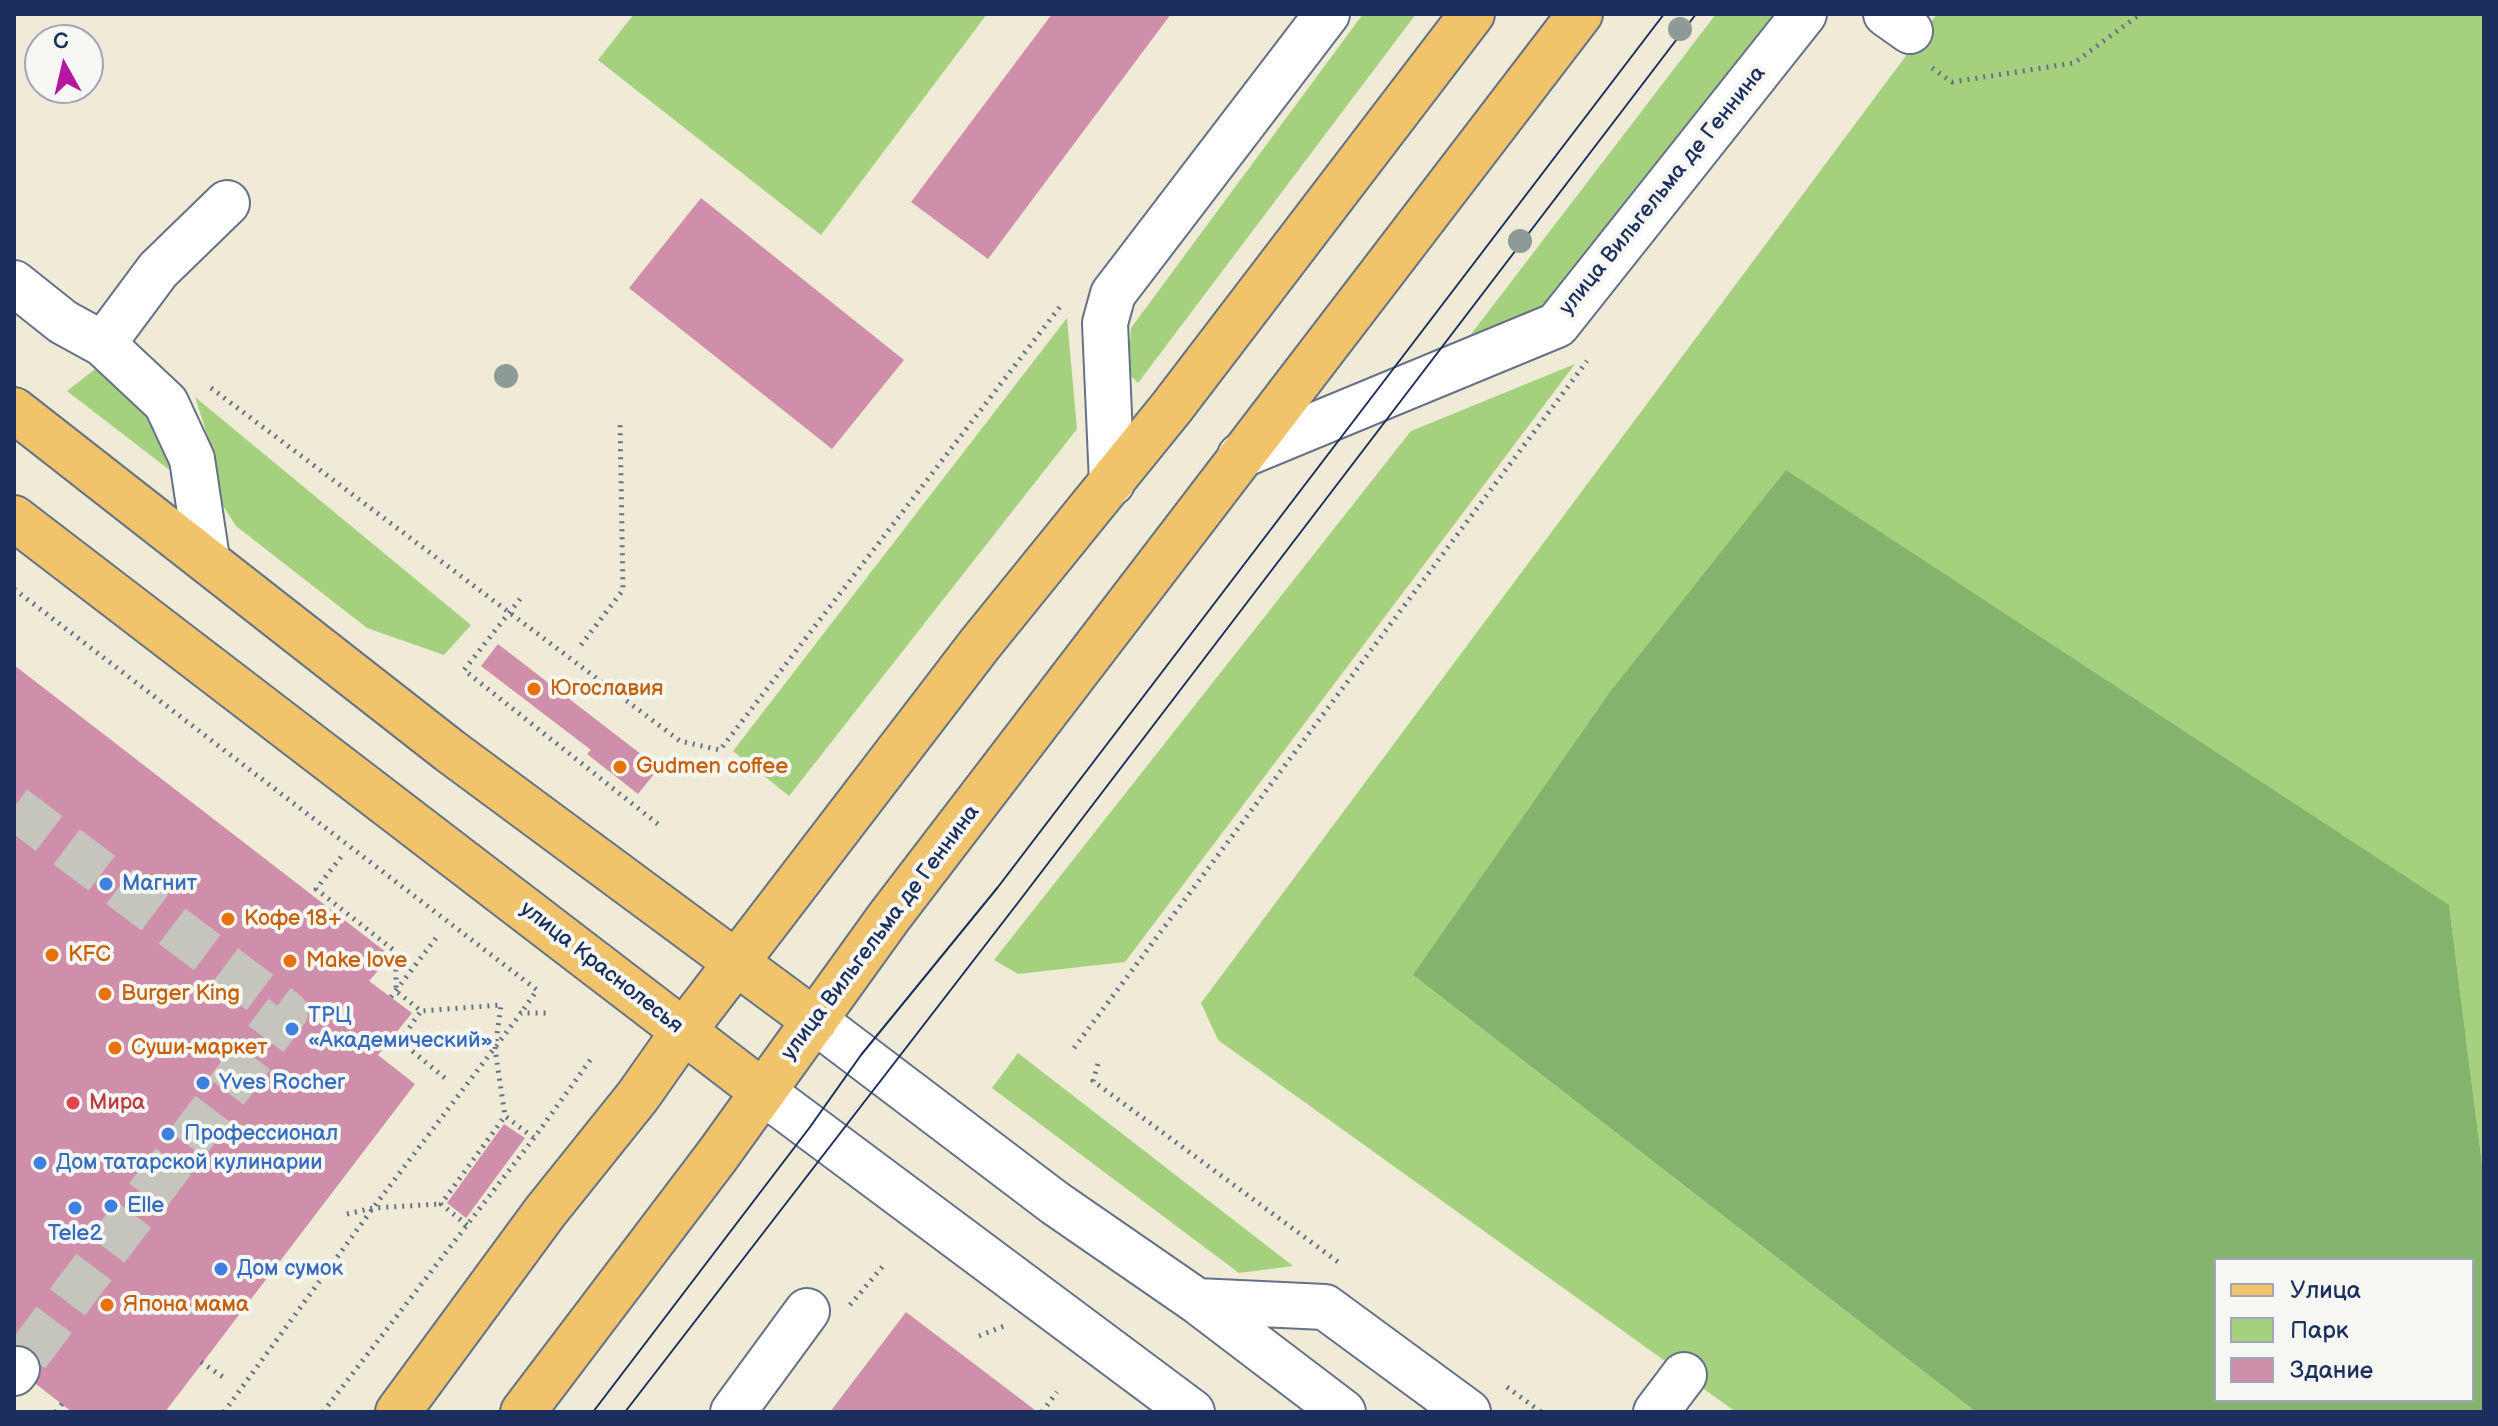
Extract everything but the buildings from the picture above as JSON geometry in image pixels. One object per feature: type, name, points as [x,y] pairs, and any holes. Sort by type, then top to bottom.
[{"type":"main road","points":[[398,1412],[545,1212],[638,1096],[683,1032],[980,644],[1112,483],[1472,14]]},
{"type":"main road","name":"улица Вильгельма де Геннина","points":[[523,1412],[763,1092],[889,917],[1580,14]]},
{"type":"main road","points":[[14,410],[450,751],[815,1021]]},
{"type":"main road","name":"улица Краснолесья","points":[[14,518],[763,1092]]},
{"type":"street","points":[[1112,483],[1105,323],[1113,294],[1327,14]]},
{"type":"street","name":"улица Вильгельма де Геннина","points":[[1240,456],[1557,325],[1804,14]]},
{"type":"street","points":[[103,344],[158,270],[227,203]]},
{"type":"street","points":[[14,283],[63,322],[103,344],[166,403],[192,459],[207,559]]},
{"type":"street","points":[[815,1021],[1055,1203],[1197,1301],[1343,1412]]},
{"type":"street","name":"улица Краснолесья","points":[[763,1092],[1192,1412]]},
{"type":"street","points":[[1197,1301],[1325,1307],[1468,1412]]},
{"type":"street","points":[[733,1412],[807,1311]]},
{"type":"street","points":[[1656,1412],[1684,1375]]},
{"type":"path","points":[[1952,82],[2074,63],[2140,14]]},
{"type":"path","points":[[209,386],[680,741],[720,750],[1070,293]]},
{"type":"path","points":[[1074,1048],[1589,358]]},
{"type":"path","points":[[581,645],[623,590],[620,421]]},
{"type":"path","points":[[14,589],[537,990],[224,1412]]},
{"type":"path","points":[[520,599],[464,670],[659,825]]},
{"type":"path","points":[[341,857],[316,889],[396,952],[396,991]]},
{"type":"path","points":[[391,997],[436,938]]},
{"type":"path","points":[[396,991],[421,1011],[501,1005],[495,1049],[505,1116],[534,1138]]},
{"type":"path","points":[[400,1041],[421,1011]]},
{"type":"path","points":[[521,1013],[550,1013]]},
{"type":"path","points":[[394,1036],[446,1079]]},
{"type":"path","points":[[323,1412],[591,1059]]},
{"type":"path","points":[[1098,1064],[1093,1081],[1349,1270]]},
{"type":"path","points":[[441,1204],[505,1116]]},
{"type":"path","points":[[347,1214],[373,1208],[441,1204],[467,1225]]},
{"type":"path","points":[[201,1362],[223,1377]]},
{"type":"path","points":[[1503,1384],[1541,1412]]},
{"type":"path","points":[[1042,1412],[1057,1392]]},
{"type":"path","points":[[56,1412],[62,1404]]},
{"type":"green space","points":[[634,14],[987,14],[821,235],[598,60]]},
{"type":"green space","points":[[1363,14],[1416,14],[1138,383],[1128,373],[1131,328]]},
{"type":"green space","points":[[1716,14],[1777,14],[1560,300],[1462,346]]},
{"type":"green space","points":[[1937,14],[2484,14],[2484,1180],[2449,905],[1413,975],[1976,1412],[1736,1412],[1218,1040],[1201,1003]]},
{"type":"green space","points":[[1067,318],[1077,429],[789,796],[733,751]]},
{"type":"green space","points":[[1575,364],[1125,962],[1018,974],[994,960],[1411,431]]},
{"type":"green space","points":[[99,366],[153,406],[176,475],[67,391]]},
{"type":"green space","points":[[195,397],[471,625],[444,655],[367,628],[236,526],[216,495],[212,450]]},
{"type":"green space","points":[[1786,470],[2449,905],[2484,1180],[2484,1412],[1976,1412],[1413,975],[1610,692]]},
{"type":"green space","points":[[1018,1053],[1293,1266],[1239,1273],[992,1088]]},
{"type":"tunnel","points":[[14,807],[286,1012],[17,1369]]},
{"type":"tram line","points":[[593,1412],[810,1127],[861,1055],[998,887],[1664,14]]},
{"type":"tram line","points":[[625,1412],[1696,14]]},
{"type":"place","name":"Югославия","points":[[534,689]]},
{"type":"place","name":"Gudmen coffee","points":[[620,767]]},
{"type":"place","name":"Магнит","points":[[106,884]]},
{"type":"place","name":"Кофе 18+","points":[[228,919]]},
{"type":"place","name":"KFC","points":[[52,955]]},
{"type":"place","name":"Make love","points":[[290,961]]},
{"type":"place","name":"Burger King","points":[[105,994]]},
{"type":"place","name":"ТРЦ «Академический»","points":[[292,1029]]},
{"type":"place","name":"Суши-маркет","points":[[115,1048]]},
{"type":"place","name":"Yves Rocher","points":[[203,1083]]},
{"type":"place","name":"Мира","points":[[73,1103]]},
{"type":"place","name":"Профессионал","points":[[168,1134]]},
{"type":"place","name":"Дом татарской кулинарии","points":[[40,1163]]},
{"type":"place","name":"Elle","points":[[111,1206]]},
{"type":"place","name":"Tele2","points":[[75,1208]]},
{"type":"place","name":"Дом сумок","points":[[221,1269]]},
{"type":"place","name":"Япона мама","points":[[107,1305]]}]
